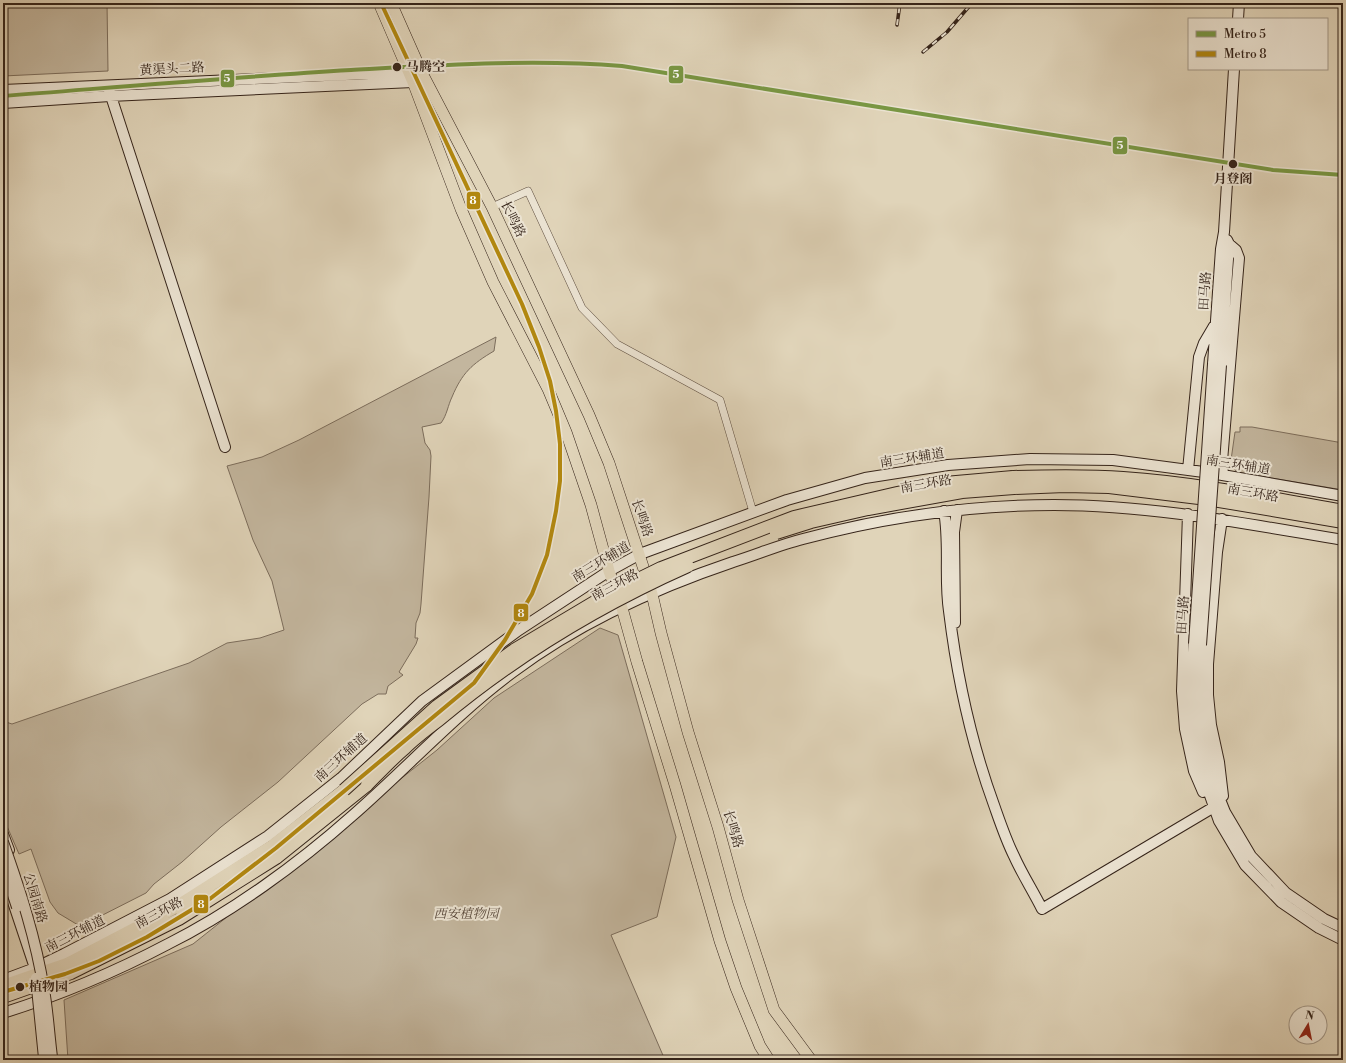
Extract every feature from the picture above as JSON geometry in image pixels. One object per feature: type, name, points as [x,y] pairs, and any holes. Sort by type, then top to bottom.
[{"type":"highway","name":"南三环路","points":[[3,998],[71,973],[179,919],[276,858],[367,785],[404,748],[474,690],[548,640],[587,617],[647,584],[710,556],[788,528],[868,509],[1013,483],[1067,476],[1123,478],[1207,487],[1343,510]]},
{"type":"highway","name":"南三环路","points":[[3,986],[68,964],[176,907],[272,846],[344,790],[437,706],[514,650],[608,594],[661,568],[794,517],[945,483],[1013,483],[1109,487],[1207,499],[1343,522]]},
{"type":"main road","points":[[379,3],[409,71],[460,209],[493,282],[548,389],[566,432],[591,505],[609,571],[622,608],[637,662],[676,785],[720,941],[736,988],[760,1046],[769,1060]]},
{"type":"main road","name":"长鸣路","points":[[391,3],[422,72],[492,207],[589,415],[609,463],[640,554],[688,732],[718,827],[738,900],[774,1010],[812,1060]]},
{"type":"main road","points":[[1238,18],[1239,3]]},
{"type":"main road","name":"田马路","points":[[1217,364],[1215,324],[1221,249],[1224,232],[1234,70]]},
{"type":"main road","name":"黄渠头二路","points":[[3,90],[409,71],[422,72]]},
{"type":"main road","points":[[413,82],[422,72]]},
{"type":"main road","name":"黄渠头二路","points":[[3,103],[110,96],[413,82]]},
{"type":"main road","points":[[107,84],[224,447]]},
{"type":"main road","name":"田马路","points":[[1224,232],[1229,244],[1217,364],[1198,645],[1199,700],[1204,737],[1213,782],[1225,812],[1251,856],[1286,893],[1324,919],[1343,928]]},
{"type":"main road","points":[[1223,475],[1222,461],[1239,258],[1236,250],[1229,244]]},
{"type":"main road","points":[[1188,470],[1199,357],[1204,343],[1215,324]]},
{"type":"main road","name":"南三环辅道","points":[[3,980],[38,967],[170,899],[268,836],[341,778],[422,701],[519,630],[609,571],[640,554],[753,512],[787,500],[865,478],[948,465],[1030,459],[1113,460],[1223,475],[1343,496]]},
{"type":"main road","points":[[3,1013],[61,992],[139,959],[171,943],[232,907],[301,857],[351,817],[451,725],[512,673],[547,648],[622,608],[703,572],[800,540],[849,528],[944,511],[1014,506],[1058,505],[1139,509],[1188,514],[1343,540]]},
{"type":"main road","points":[[954,643],[956,608],[954,532],[957,510]]},
{"type":"main road","points":[[944,511],[947,530],[946,578],[948,604],[957,670],[973,742],[985,780],[1013,855],[1042,909],[1212,808],[1194,771],[1185,729],[1182,691],[1188,514]]},
{"type":"main road","points":[[1222,519],[1215,574],[1208,664],[1208,695],[1211,725],[1219,762],[1225,812]]},
{"type":"main road","name":"田马路","points":[[1198,645],[1192,669],[1192,708],[1197,747],[1212,808],[1245,865],[1281,902],[1319,928],[1343,940]]},
{"type":"main road","points":[[3,834],[13,859],[38,967]]},
{"type":"main road","name":"公园南路","points":[[3,842],[22,898],[38,957],[44,988],[48,1057],[31,956],[22,921],[3,865]]},
{"type":"main road","points":[[3,871],[38,967]]},
{"type":"street","points":[[492,207],[528,191],[582,308],[617,344],[720,400],[753,512]]},
{"type":"green space","points":[[3,3],[107,3],[108,71],[3,76]]},
{"type":"green space","points":[[496,337],[494,351],[480,360],[464,375],[441,423],[422,427],[425,443],[430,450],[431,456],[421,604],[420,613],[416,623],[415,638],[418,638],[399,672],[403,675],[388,686],[386,694],[378,694],[362,704],[278,782],[221,827],[182,862],[154,884],[146,893],[83,925],[78,925],[58,913],[50,902],[31,849],[19,854],[3,817],[3,715],[6,722],[12,724],[189,663],[227,643],[260,638],[284,630],[272,581],[253,540],[227,466],[262,457],[299,440]]},
{"type":"green space","points":[[1240,427],[1252,427],[1343,443],[1343,490],[1236,472],[1231,460],[1235,432],[1240,432]]},
{"type":"green space","name":"西安植物园","points":[[600,628],[618,635],[676,837],[657,917],[611,935],[665,1060],[68,1060],[64,1000],[193,944],[437,750],[494,698]]},
{"type":"railway","points":[[897,25],[900,3]]},
{"type":"railway","points":[[923,52],[947,32],[972,3]]},
{"type":"metro line","name":"8","points":[[3,992],[65,974],[99,961],[147,937],[211,898],[276,848],[474,683],[505,640],[532,594],[547,555],[556,511],[560,481],[560,444],[556,411],[550,381],[539,347],[522,304],[381,3]]},
{"type":"metro line","name":"5","points":[[3,96],[385,68],[520,63],[622,66],[1273,170],[1343,175]]},
{"type":"place","name":"马腾空","points":[[397,67]]},
{"type":"place","name":"月登阁","points":[[1233,164]]},
{"type":"place","name":"植物园","points":[[20,987]]}]
